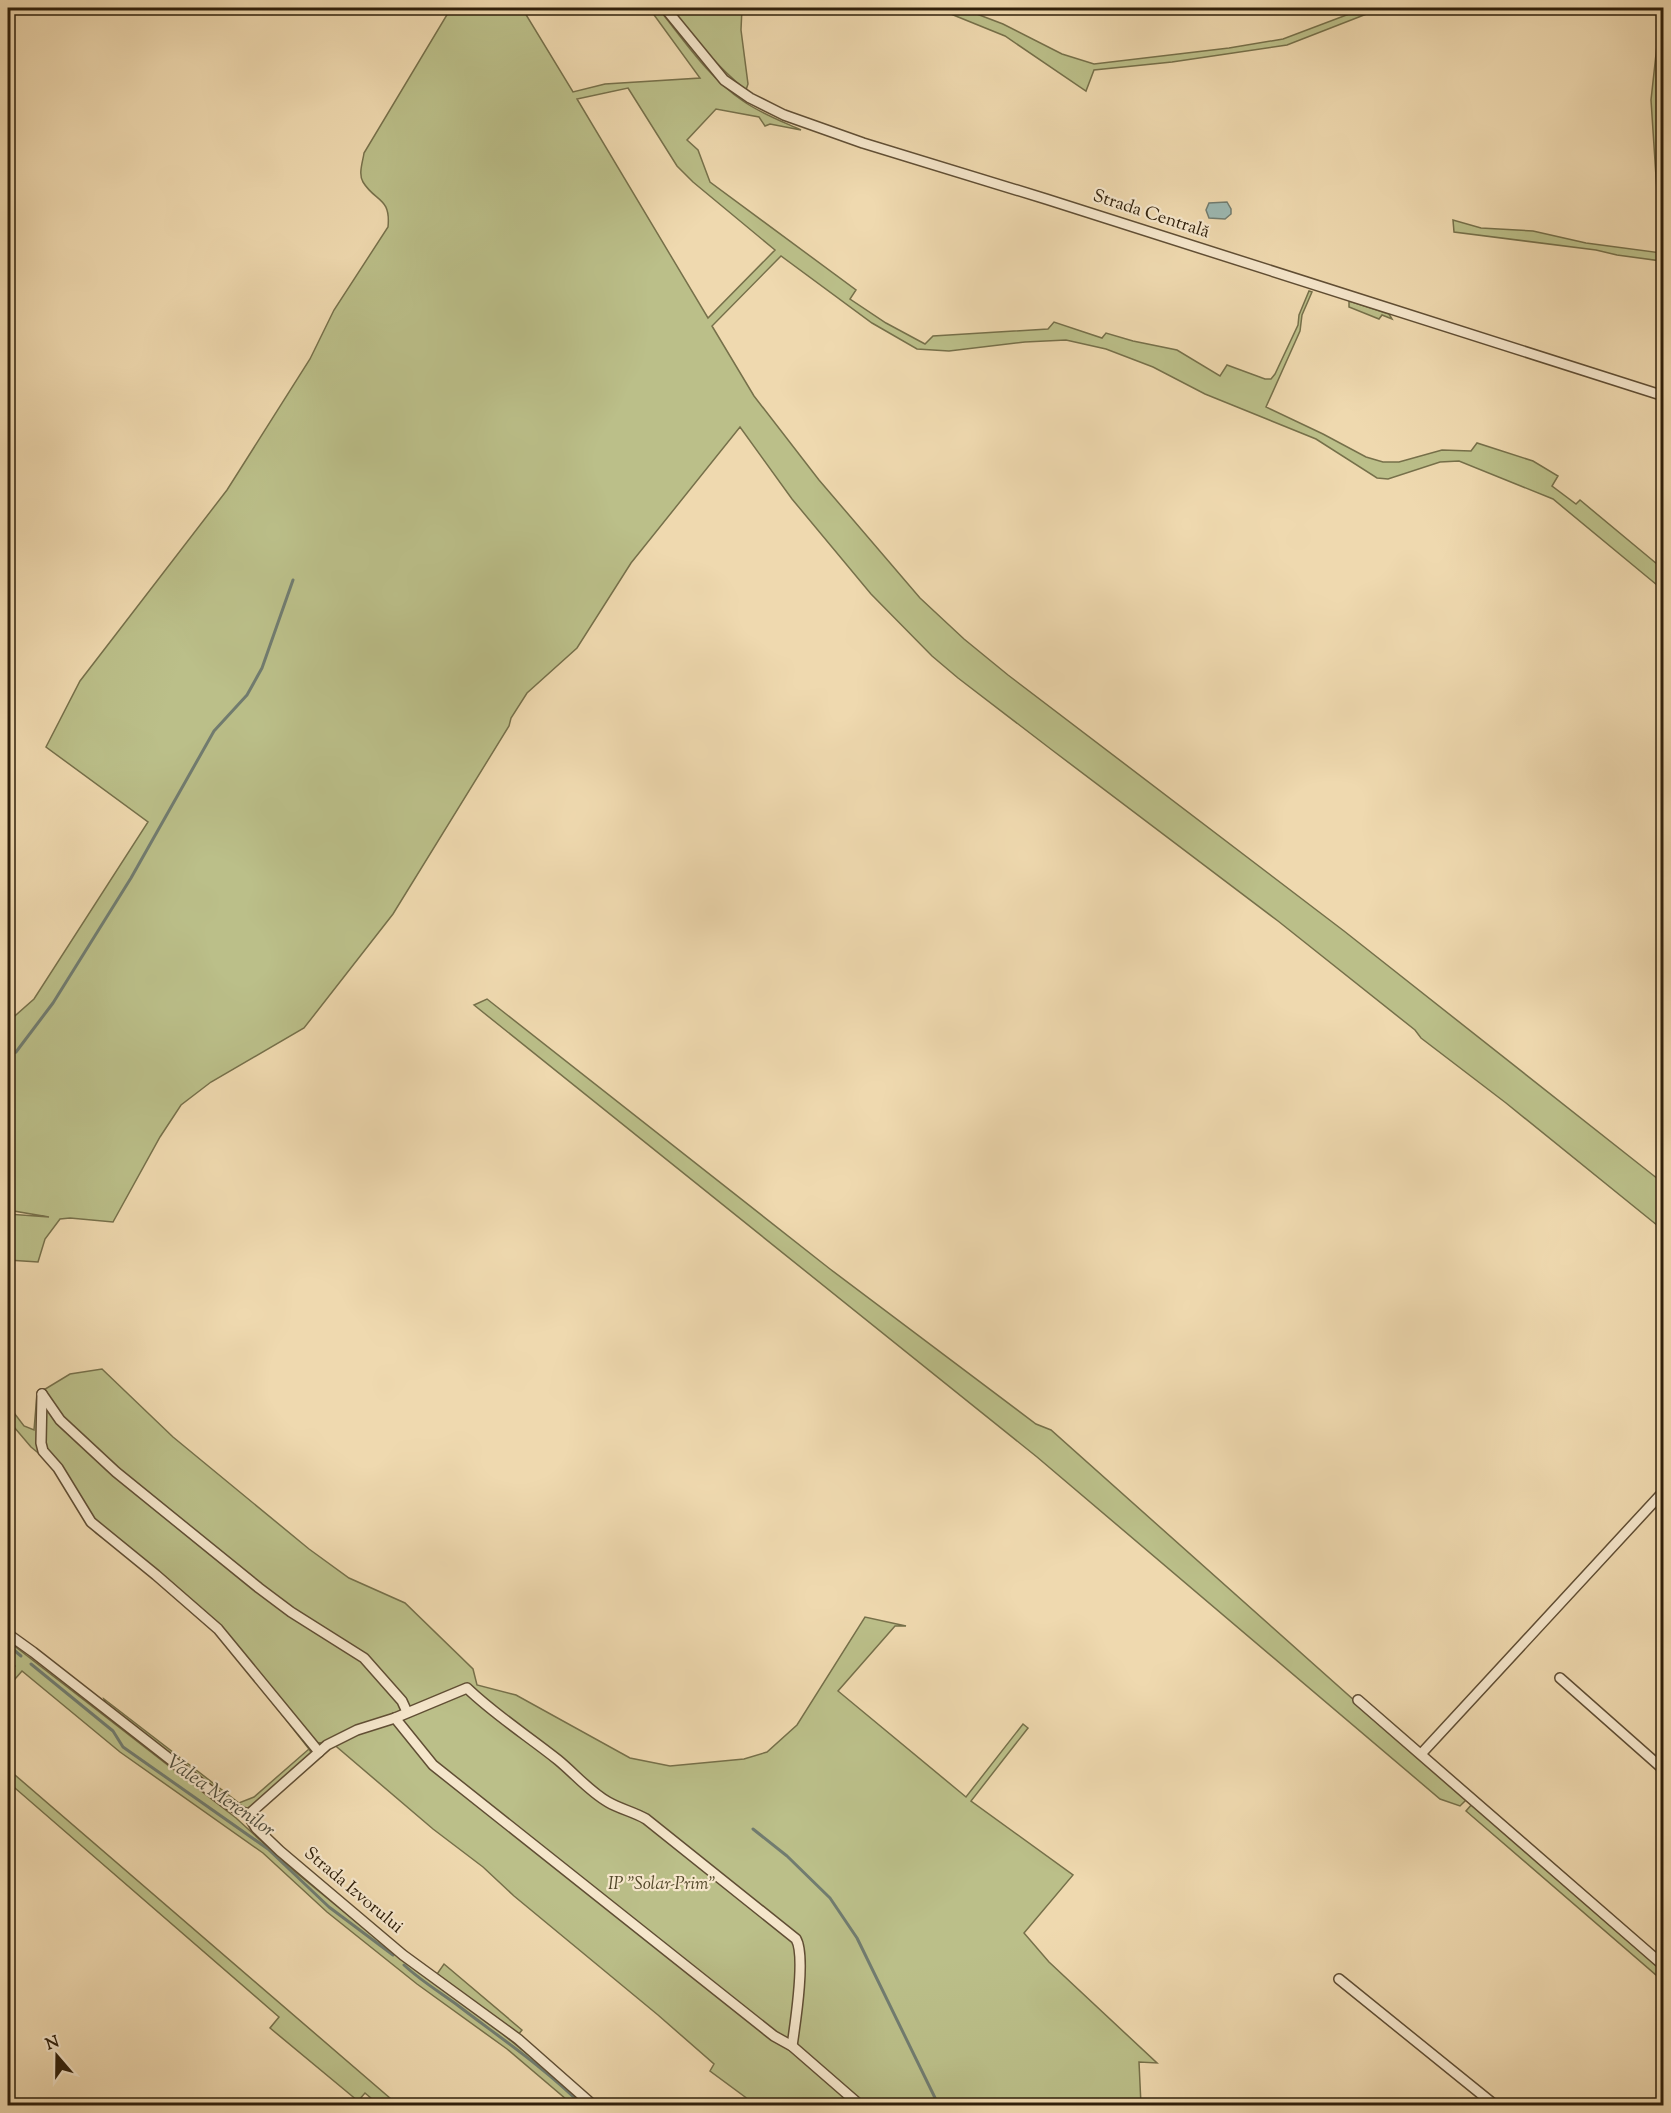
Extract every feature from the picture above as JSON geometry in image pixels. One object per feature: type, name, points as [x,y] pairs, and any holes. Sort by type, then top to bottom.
[{"type":"street","name":"Strada Centrală","points":[[664,8],[724,80],[750,98],[784,115],[863,143],[1664,396]]},
{"type":"street","points":[[319,1752],[218,1629],[91,1522],[58,1468],[43,1451],[41,1443],[42,1394],[60,1420],[116,1472],[291,1612],[364,1658],[402,1701],[407,1712]]},
{"type":"street","points":[[1421,1754],[1664,1491]]},
{"type":"street","name":"Strada Izvorului","points":[[8,1634],[226,1803],[248,1815],[256,1828],[280,1851],[403,1955],[518,2039],[594,2106]]},
{"type":"street","points":[[1560,1678],[1664,1770]]},
{"type":"street","points":[[248,1815],[327,1745],[357,1730],[395,1718],[467,1688],[480,1701],[608,1802],[632,1811],[646,1820],[796,1939],[800,1950],[800,1972],[792,2046]]},
{"type":"street","points":[[1358,1700],[1664,1966]]},
{"type":"street","points":[[395,1718],[433,1765],[774,2036],[792,2046],[861,2106]]},
{"type":"street","points":[[1339,1979],[1496,2106]]},
{"type":"green space","points":[[451,8],[522,8],[573,92],[605,84],[700,78],[649,8],[658,8],[697,57],[730,91],[756,109],[801,130],[770,124],[765,126],[759,117],[716,109],[687,140],[698,150],[710,182],[856,290],[850,299],[886,323],[925,344],[933,336],[1048,329],[1054,322],[1102,338],[1106,333],[1177,350],[1220,376],[1227,365],[1265,379],[1271,379],[1298,325],[1299,315],[1309,291],[1312,292],[1302,315],[1300,331],[1266,407],[1366,457],[1383,462],[1399,462],[1442,450],[1471,451],[1477,443],[1533,461],[1558,476],[1552,486],[1576,504],[1580,500],[1663,569],[1663,590],[1553,499],[1459,461],[1440,462],[1388,479],[1377,478],[1316,439],[1205,394],[1153,367],[1106,349],[1066,340],[1025,342],[949,351],[917,349],[872,323],[781,256],[712,326],[754,396],[819,480],[920,598],[964,639],[1008,675],[1344,931],[1663,1183],[1663,1230],[1278,921],[932,656],[871,594],[792,499],[740,427],[631,563],[577,648],[527,693],[393,914],[304,1028],[211,1082],[181,1105],[160,1137],[113,1222],[60,1219],[45,1239],[38,1262],[8,1260],[8,1214],[49,1217],[8,1210],[8,1022],[34,999],[148,822],[46,747],[80,681],[227,490],[310,359],[334,310],[388,227],[385,205],[362,179],[364,153]],"holes":[[[628,88],[677,166],[775,250],[708,318],[577,99]]]},
{"type":"green space","points":[[671,8],[742,8],[741,30],[748,84],[746,90],[715,61]]},
{"type":"green space","points":[[936,8],[961,8],[1003,24],[1062,54],[1094,64],[1229,48],[1283,39],[1365,8],[1382,8],[1287,45],[1172,62],[1094,70],[1086,91],[1005,36]]},
{"type":"green space","points":[[1663,16],[1663,327],[1661,261],[1596,250],[1454,232],[1453,220],[1481,228],[1533,231],[1586,243],[1661,253],[1651,100],[1657,45]]},
{"type":"green space","points":[[1349,301],[1389,314],[1392,319],[1382,315],[1379,319],[1349,307]]},
{"type":"green space","points":[[487,999],[830,1269],[1036,1424],[1051,1430],[1466,1800],[1460,1806],[1440,1799],[1037,1457],[474,1005]]},
{"type":"green space","name":"IP \"Solar-Prim\"","points":[[102,1369],[173,1437],[309,1549],[349,1578],[405,1603],[473,1669],[477,1685],[516,1695],[630,1758],[670,1766],[744,1759],[767,1752],[797,1725],[865,1617],[906,1626],[895,1626],[838,1691],[966,1797],[1023,1724],[1028,1728],[971,1801],[1073,1875],[1024,1933],[1049,1962],[1157,2063],[1139,2062],[1141,2105],[756,2105],[710,2071],[714,2064],[658,2015],[331,1742],[317,1743],[309,1749],[218,1633],[140,1566],[96,1533],[48,1461],[31,1447],[8,1420],[8,1405],[24,1426],[34,1430],[37,1394],[70,1374]]},
{"type":"green space","points":[[8,1641],[236,1818],[294,1871],[409,1965],[493,2026],[589,2105],[573,2105],[507,2049],[417,1984],[327,1912],[263,1853],[120,1752],[22,1671],[8,1687],[8,1674],[15,1666],[8,1659]]},
{"type":"green space","points":[[104,1699],[239,1803],[254,1797],[309,1749],[312,1754],[254,1806],[247,1808],[238,1806],[106,1705]]},
{"type":"green space","points":[[8,1769],[398,2105],[379,2105],[365,2093],[358,2101],[270,2028],[279,2017],[8,1782]]},
{"type":"green space","points":[[1472,1804],[1663,1969],[1663,1981],[1466,1811]]},
{"type":"green space","points":[[444,1964],[522,2030],[518,2035],[437,1974]]},
{"type":"water","points":[[1227,202],[1231,214],[1225,219],[1209,218],[1206,210],[1209,203]]},
{"type":"waterway","points":[[8,1055],[16,1052],[53,1003],[131,878],[214,731],[247,695],[262,668],[293,580]]},
{"type":"waterway","name":"Valea Merenilor","points":[[8,1645],[21,1656]]},
{"type":"waterway","name":"Valea Merenilor","points":[[31,1664],[113,1731],[123,1747],[268,1849],[329,1907],[393,1955]]},
{"type":"waterway","points":[[753,1829],[787,1856],[830,1898],[857,1938],[939,2106]]},
{"type":"waterway","name":"Valea Merenilor","points":[[404,1965],[537,2065],[583,2106]]}]
